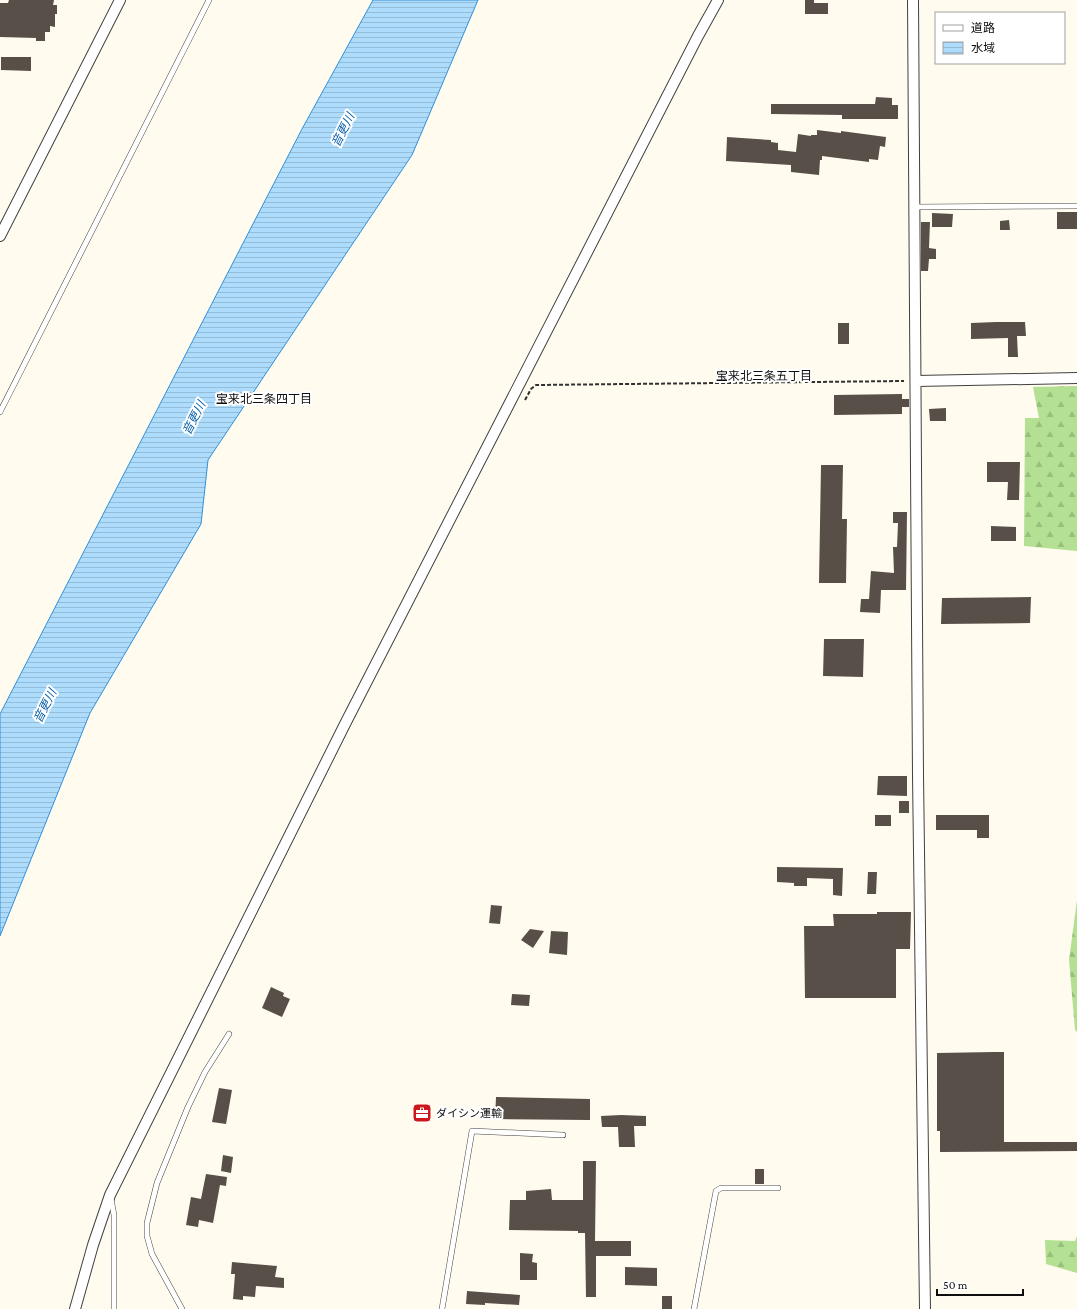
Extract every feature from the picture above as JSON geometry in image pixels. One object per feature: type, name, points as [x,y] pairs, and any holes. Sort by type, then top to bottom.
[{"type":"street","points":[[0,236],[120,0]]},
{"type":"street","points":[[75,1309],[93,1245],[110,1194],[345,724],[698,36],[718,0]]},
{"type":"street","points":[[913,0],[918,767],[925,1309]]},
{"type":"street","points":[[916,381],[1077,378]]},
{"type":"lane","points":[[0,412],[209,0]]},
{"type":"lane","points":[[914,207],[1077,206]]},
{"type":"lane","points":[[182,1309],[152,1254],[147,1236],[147,1223],[156,1183],[188,1107],[205,1072],[229,1034]]},
{"type":"lane","points":[[442,1309],[472,1131],[563,1135]]},
{"type":"lane","points":[[694,1309],[716,1191],[720,1188],[778,1188]]},
{"type":"lane","points":[[110,1194],[114,1215],[114,1309]]},
{"type":"path","points":[[524,401],[531,389],[536,385],[916,381]]},
{"type":"green space","points":[[1077,386],[1077,551],[1024,546],[1025,418],[1039,418],[1033,387]]},
{"type":"green space","points":[[1077,900],[1077,1032],[1075,1030],[1069,960]]},
{"type":"green space","points":[[1077,1236],[1077,1273],[1046,1264],[1045,1240],[1075,1241]]},
{"type":"water","name":"音更川","points":[[373,0],[478,0],[412,155],[208,460],[201,524],[90,713],[0,936],[0,714],[302,129]]},
{"type":"building","points":[[9,0],[54,0],[53,5],[57,5],[55,27],[50,26],[50,32],[45,32],[45,41],[36,41],[36,38],[0,37],[0,3],[8,3]]},
{"type":"building","points":[[805,0],[814,0],[814,3],[828,3],[828,14],[805,14]]},
{"type":"building","points":[[1,57],[31,57],[31,71],[1,70]]},
{"type":"building","points":[[876,97],[892,98],[892,105],[898,105],[898,119],[842,119],[842,115],[771,114],[771,104],[875,104]]},
{"type":"building","points":[[817,130],[841,133],[841,131],[886,137],[885,147],[880,146],[878,160],[869,159],[869,162],[822,156],[822,160],[820,160],[819,175],[791,172],[791,165],[726,161],[727,137],[771,140],[771,142],[778,143],[778,150],[796,152],[798,134],[811,136],[817,135]]},
{"type":"building","points":[[1057,212],[1077,212],[1077,229],[1057,229]]},
{"type":"building","points":[[932,213],[953,214],[952,227],[932,227]]},
{"type":"building","points":[[1009,220],[1010,230],[1000,230],[1000,221]]},
{"type":"building","points":[[921,222],[930,222],[929,248],[936,249],[936,259],[929,259],[928,271],[921,271]]},
{"type":"building","points":[[1025,322],[1026,336],[1017,336],[1018,357],[1008,357],[1008,338],[971,339],[971,323]]},
{"type":"building","points":[[838,323],[849,323],[849,344],[838,344]]},
{"type":"building","points":[[902,394],[902,399],[909,399],[909,407],[902,407],[902,414],[834,415],[834,395]]},
{"type":"building","points":[[946,408],[946,421],[930,421],[929,409]]},
{"type":"building","points":[[987,462],[1020,462],[1019,500],[1007,500],[1008,482],[987,482]]},
{"type":"building","points":[[821,465],[843,465],[842,519],[847,519],[846,583],[819,583]]},
{"type":"building","points":[[893,512],[907,512],[906,590],[881,590],[880,613],[860,612],[861,599],[869,599],[871,571],[894,573],[893,547],[897,547],[898,523],[893,523]]},
{"type":"building","points":[[991,526],[1016,527],[1016,541],[991,541]]},
{"type":"building","points":[[1031,597],[1030,623],[941,624],[942,598]]},
{"type":"building","points":[[824,639],[864,639],[863,677],[823,676]]},
{"type":"building","points":[[878,776],[907,776],[907,796],[877,795]]},
{"type":"building","points":[[899,801],[909,801],[909,813],[899,813]]},
{"type":"building","points":[[875,815],[891,815],[891,826],[875,826]]},
{"type":"building","points":[[936,815],[989,815],[989,838],[977,838],[977,830],[936,830]]},
{"type":"building","points":[[777,867],[843,868],[842,896],[833,895],[833,879],[807,878],[807,886],[794,886],[794,883],[777,882]]},
{"type":"building","points":[[868,872],[877,872],[876,894],[867,894]]},
{"type":"building","points":[[491,905],[502,906],[500,924],[489,923]]},
{"type":"building","points":[[877,912],[911,912],[910,949],[896,949],[896,998],[805,998],[804,926],[834,926],[833,914],[877,914]]},
{"type":"building","points":[[530,929],[544,931],[533,948],[521,940]]},
{"type":"building","points":[[551,931],[568,932],[567,955],[549,953]]},
{"type":"building","points":[[271,987],[284,993],[283,996],[290,999],[282,1017],[262,1008]]},
{"type":"building","points":[[512,994],[530,995],[529,1006],[511,1005]]},
{"type":"building","points":[[1004,1052],[1004,1142],[1077,1142],[1077,1151],[940,1152],[940,1131],[937,1131],[937,1053]]},
{"type":"building","points":[[219,1088],[232,1090],[226,1124],[212,1122]]},
{"type":"building","points":[[496,1097],[590,1099],[590,1120],[495,1119]]},
{"type":"building","points":[[601,1116],[646,1116],[646,1126],[634,1126],[635,1147],[619,1147],[618,1127],[602,1127]]},
{"type":"building","points":[[223,1155],[233,1157],[231,1173],[221,1171]]},
{"type":"building","points":[[583,1161],[596,1161],[595,1241],[631,1241],[631,1256],[596,1256],[596,1297],[586,1297],[585,1233],[578,1233],[578,1231],[509,1230],[510,1200],[526,1200],[526,1191],[551,1189],[552,1200],[583,1200]]},
{"type":"building","points":[[755,1169],[764,1169],[764,1184],[755,1184]]},
{"type":"building","points":[[206,1174],[227,1177],[226,1186],[220,1185],[213,1223],[199,1220],[198,1227],[186,1225],[191,1197],[201,1199]]},
{"type":"building","points":[[520,1253],[533,1254],[532,1262],[537,1263],[537,1280],[520,1280]]},
{"type":"building","points":[[232,1262],[277,1266],[275,1277],[284,1278],[284,1288],[256,1286],[255,1297],[243,1296],[243,1300],[233,1299],[235,1274],[231,1274]]},
{"type":"building","points":[[625,1267],[657,1268],[657,1286],[625,1285]]},
{"type":"building","points":[[467,1291],[520,1295],[519,1305],[485,1303],[485,1305],[466,1304]]},
{"type":"building","points":[[662,1296],[672,1296],[672,1309],[662,1309]]},
{"type":"place","name":"ダイシン運輸","points":[[422,1113]]},
{"type":"district","name":"宝来北三条五丁目","points":[[764,376]]},
{"type":"district","name":"宝来北三条四丁目","points":[[264,399]]}]
